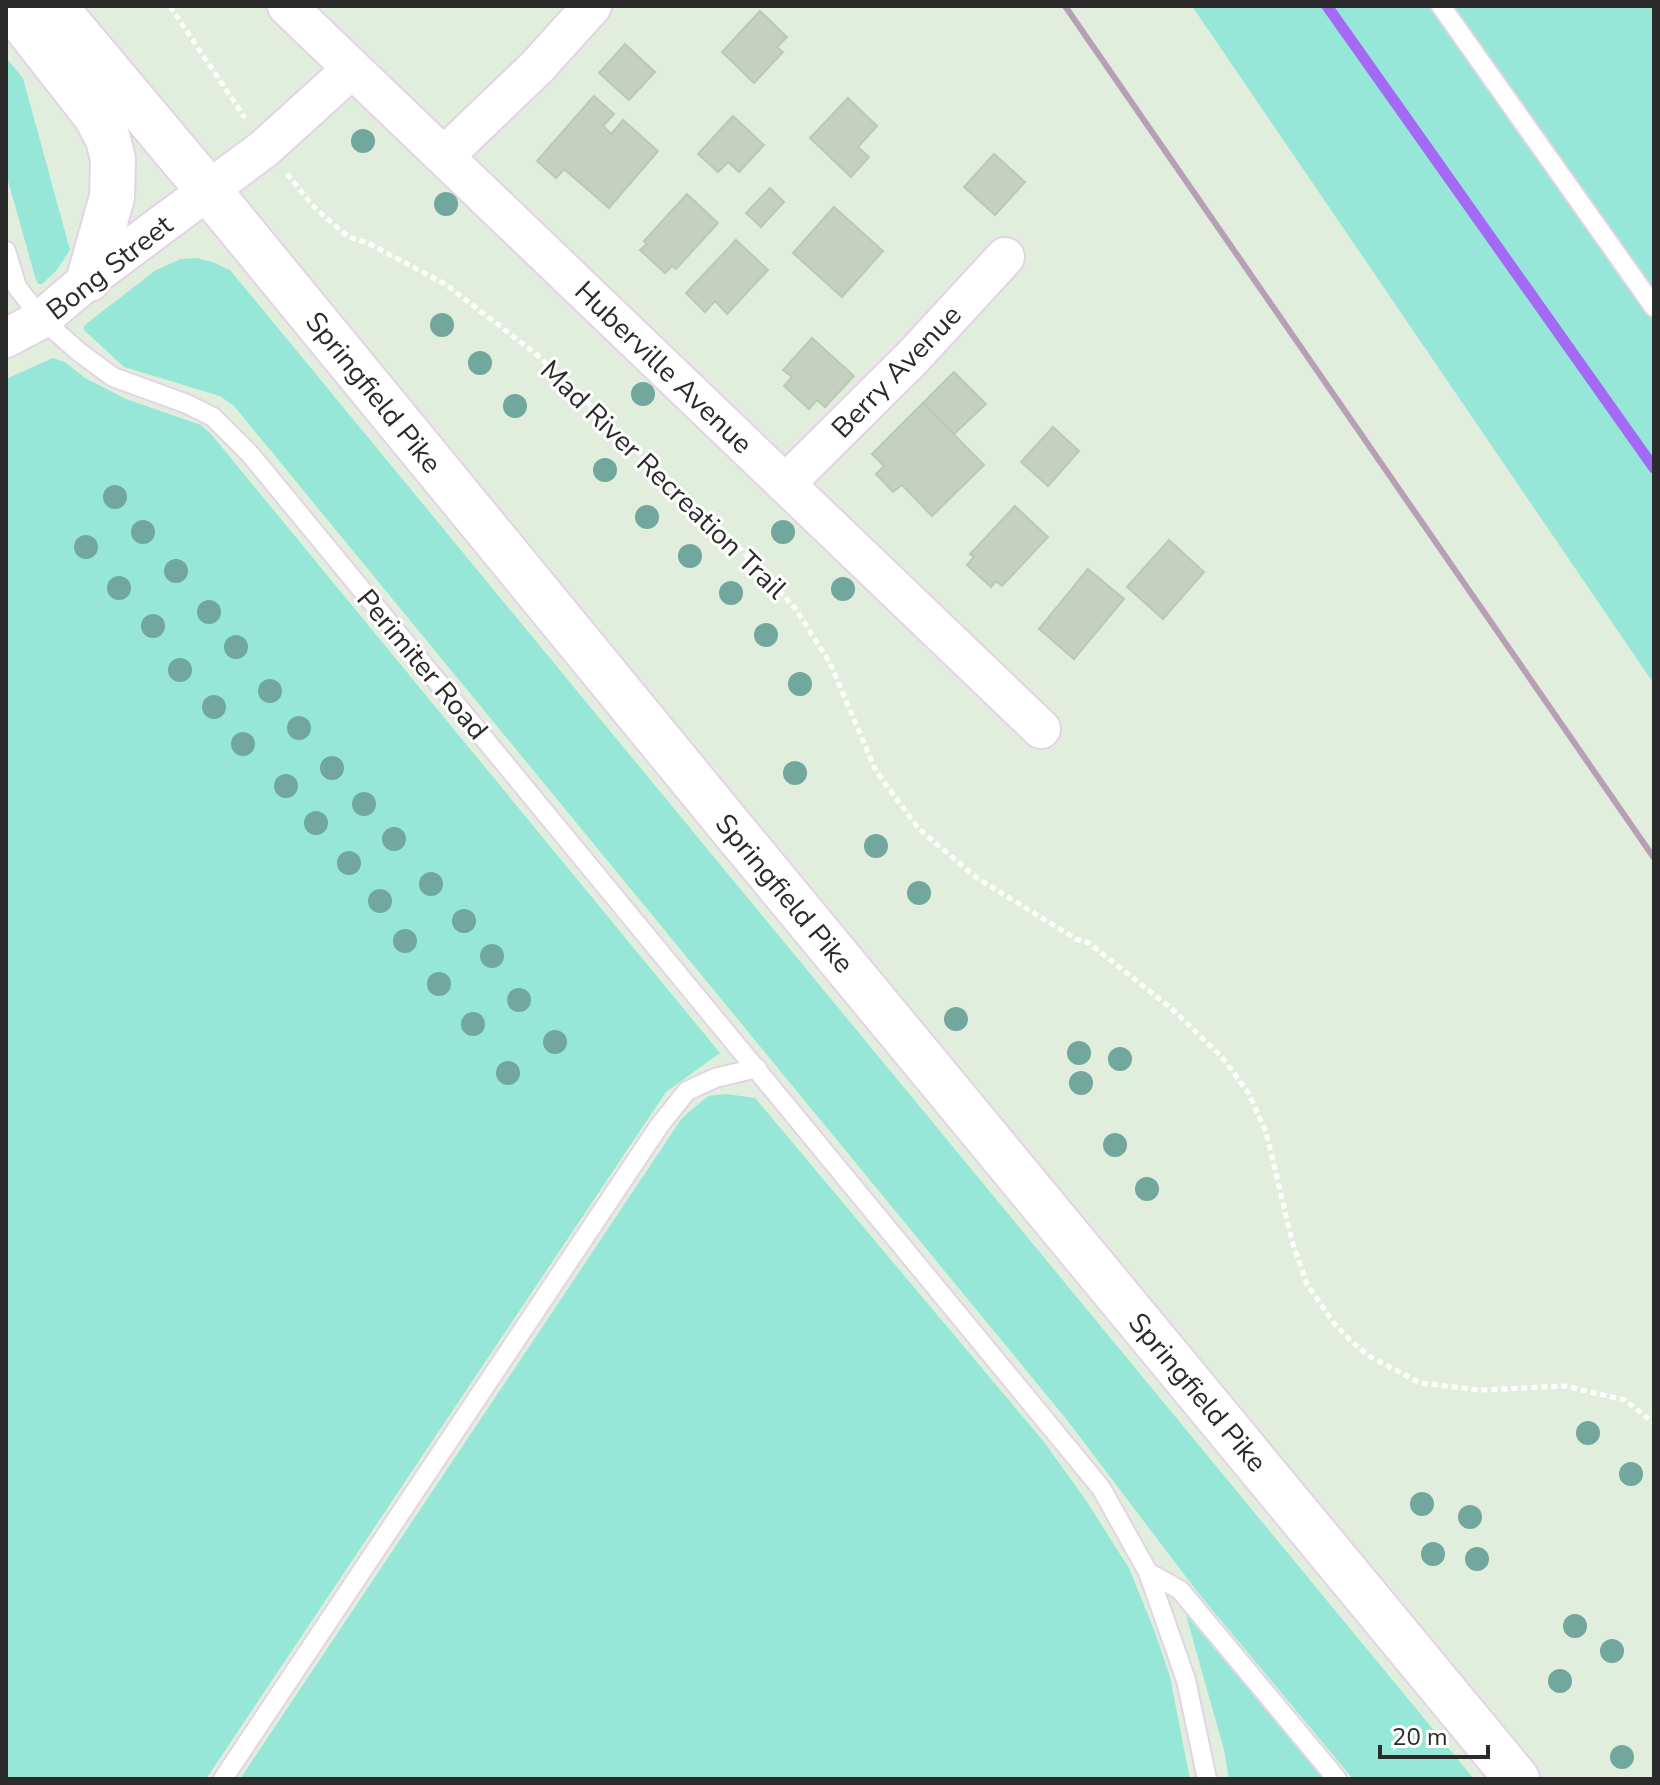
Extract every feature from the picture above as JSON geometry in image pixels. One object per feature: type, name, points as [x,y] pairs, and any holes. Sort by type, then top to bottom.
[{"type":"main road","points":[[19,6],[24,24],[96,116],[108,139],[113,159],[112,197],[89,279]]},
{"type":"main road","name":"Springfield Pike","points":[[54,6],[1517,1779]]},
{"type":"street","name":"Huberville Avenue","points":[[287,6],[1041,729]]},
{"type":"street","points":[[444,156],[537,67],[592,6]]},
{"type":"street","name":"Bong Street","points":[[6,338],[42,319],[89,279],[265,148],[352,69]]},
{"type":"street","name":"Berry Avenue","points":[[785,484],[913,357],[1005,257]]},
{"type":"lane","points":[[1441,6],[1654,307]]},
{"type":"lane","name":"Perimiter Road","points":[[6,251],[17,287],[42,319],[79,352],[113,377],[187,404],[213,417],[250,454],[1101,1488],[1148,1572],[1186,1680],[1207,1779]]},
{"type":"lane","points":[[223,1779],[659,1126],[687,1091],[715,1078],[757,1068]]},
{"type":"lane","points":[[1148,1572],[1180,1590],[1337,1779]]},
{"type":"path","name":"Mad River Recreation Trail","points":[[170,6],[265,148],[314,207],[348,237],[366,242],[445,284],[535,353],[732,540],[795,608],[830,663],[876,771],[919,829],[977,878],[1076,939],[1089,943],[1172,1009],[1222,1057],[1249,1094],[1266,1132],[1292,1241],[1307,1284],[1333,1322],[1350,1340],[1369,1356],[1420,1383],[1480,1390],[1565,1386],[1625,1400],[1654,1423]]},
{"type":"shaded area","points":[[1192,6],[1654,6],[1654,684]]},
{"type":"shaded area","points":[[6,58],[23,78],[70,250],[56,271],[42,284],[36,280],[6,174]]},
{"type":"shaded area","points":[[197,258],[230,270],[1474,1779],[1353,1779],[1199,1594],[1067,1420],[234,406],[220,396],[124,367],[83,328],[156,270],[181,259]]},
{"type":"shaded area","points":[[53,358],[126,399],[201,425],[211,434],[720,1053],[666,1092],[206,1779],[6,1779],[6,379]]},
{"type":"shaded area","points":[[726,1094],[755,1098],[1044,1442],[1085,1499],[1129,1568],[1155,1632],[1170,1677],[1190,1779],[240,1779],[682,1118],[708,1096]]},
{"type":"shaded area","points":[[1186,1615],[1324,1779],[1229,1779],[1224,1750]]},
{"type":"building","points":[[760,11],[787,37],[777,47],[783,52],[754,83],[722,52]]},
{"type":"building","points":[[625,44],[655,72],[629,100],[599,73]]},
{"type":"building","points":[[594,96],[614,114],[603,126],[611,134],[623,120],[658,151],[609,208],[564,169],[556,178],[537,161]]},
{"type":"building","points":[[848,98],[877,126],[858,147],[869,157],[851,177],[810,138]]},
{"type":"building","points":[[733,116],[764,145],[739,172],[728,162],[718,172],[698,154]]},
{"type":"building","points":[[994,154],[1025,182],[995,215],[964,187]]},
{"type":"building","points":[[770,188],[784,202],[761,227],[746,213]]},
{"type":"building","points":[[687,194],[718,223],[676,269],[672,266],[665,273],[640,250],[647,244],[644,241]]},
{"type":"building","points":[[834,207],[883,251],[842,297],[793,253]]},
{"type":"building","points":[[736,240],[768,270],[727,314],[715,301],[705,312],[686,293]]},
{"type":"building","points":[[812,338],[854,376],[825,407],[817,400],[809,409],[784,386],[792,377],[783,370]]},
{"type":"building","points":[[954,372],[986,404],[954,434],[923,403]]},
{"type":"building","points":[[923,403],[984,465],[932,516],[902,485],[893,492],[876,474],[884,466],[872,454]]},
{"type":"building","points":[[1053,427],[1079,451],[1048,486],[1021,462]]},
{"type":"building","points":[[1015,506],[1048,537],[1002,586],[996,581],[991,587],[967,565],[974,557],[970,554]]},
{"type":"building","points":[[1169,540],[1204,572],[1163,619],[1127,587]]},
{"type":"building","points":[[1088,569],[1124,599],[1074,659],[1039,629]]},
{"type":"waterway","points":[[1327,6],[1654,468]]},
{"type":"railway","points":[[1065,6],[1654,858]]}]
